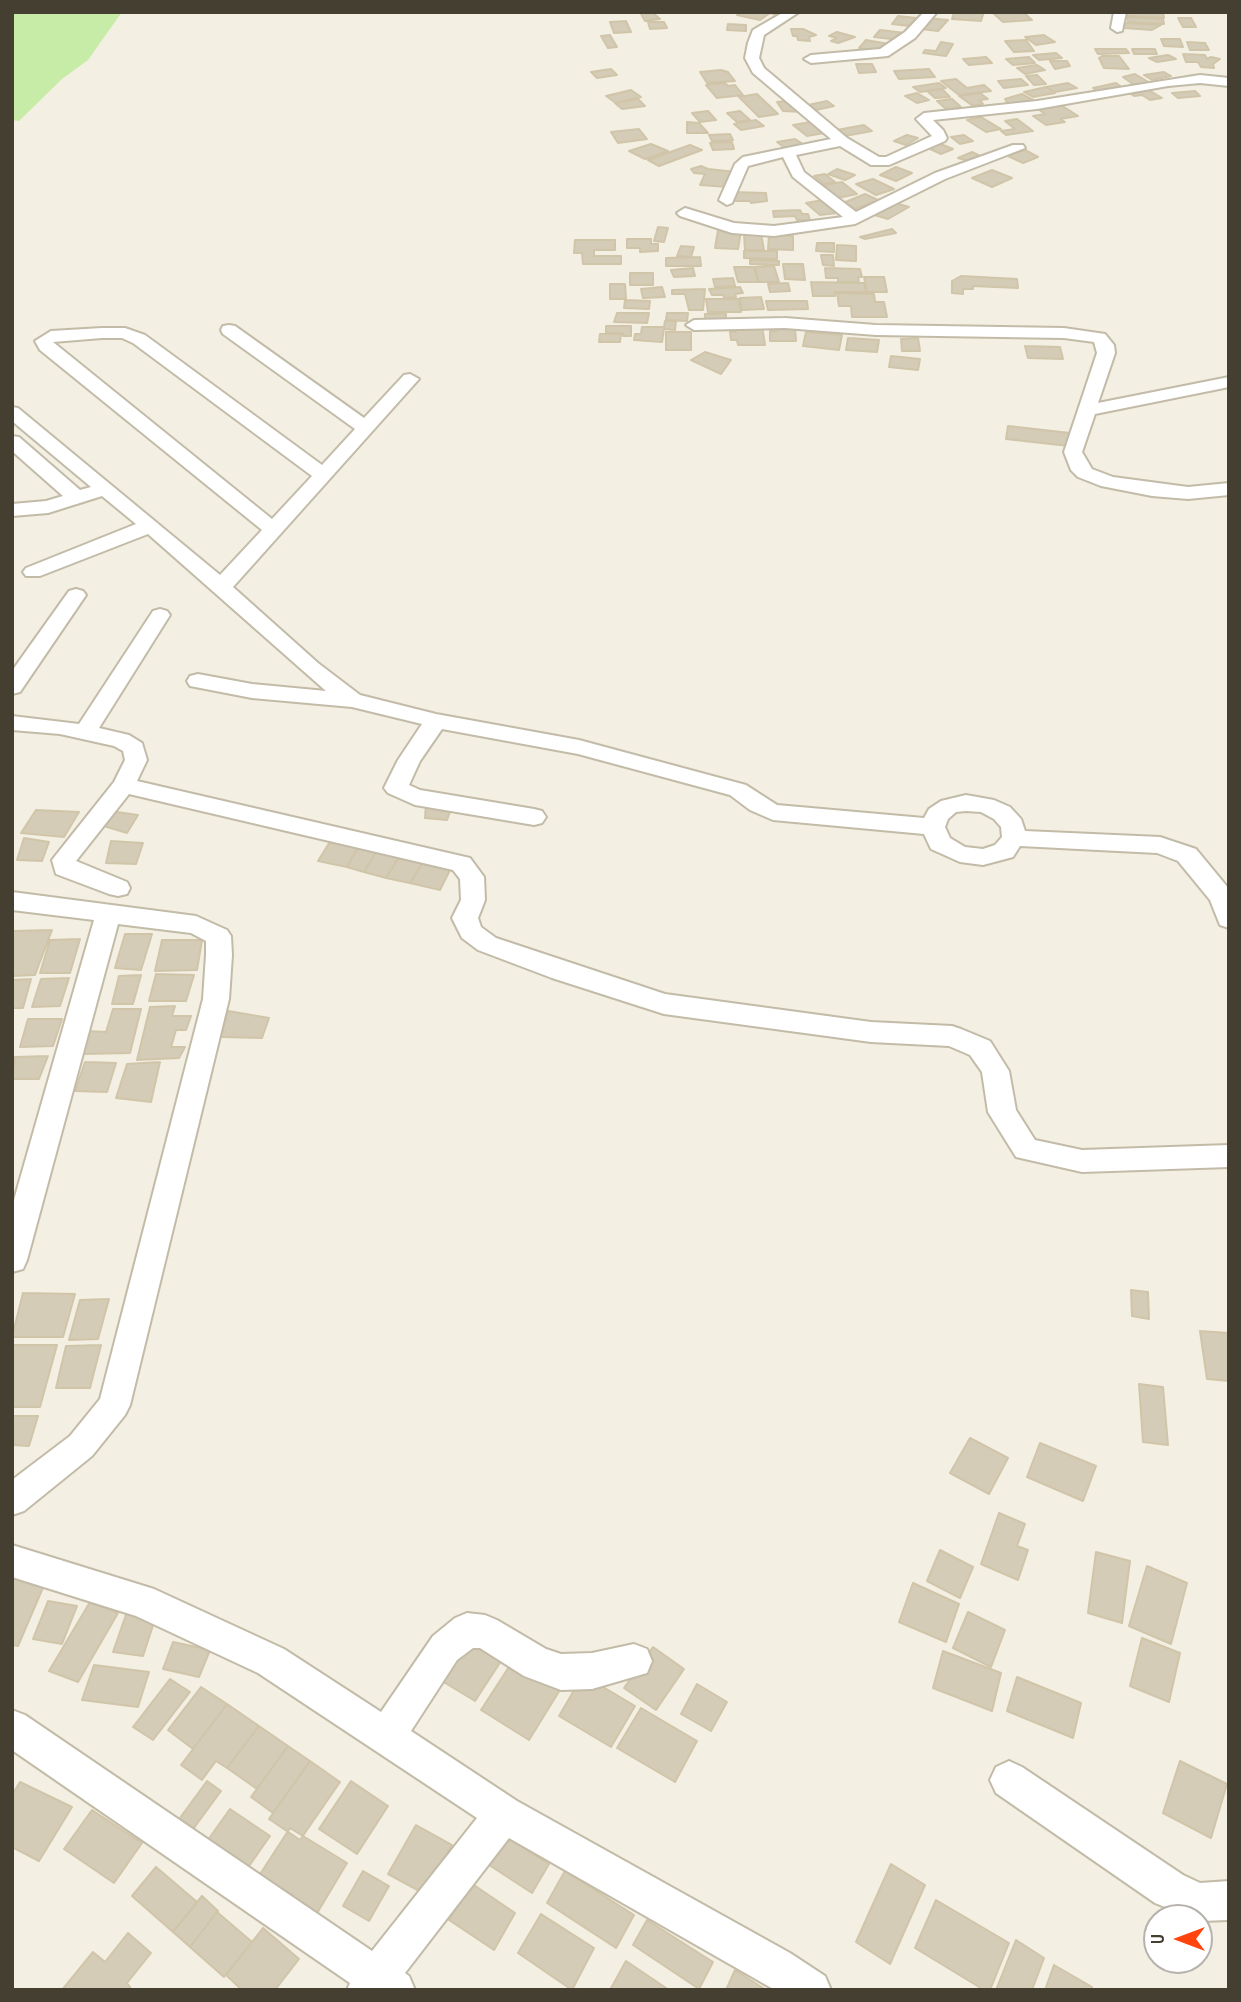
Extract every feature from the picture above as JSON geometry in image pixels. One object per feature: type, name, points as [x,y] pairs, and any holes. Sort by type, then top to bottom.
[{"type":"street","points":[[793,12],[758,33],[752,58],[758,71],[842,141],[876,162],[884,162],[940,138],[924,117],[1027,106],[1168,82],[1200,79],[1229,82]]},
{"type":"street","points":[[811,59],[883,53],[910,35],[931,12]]},
{"type":"street","points":[[1117,28],[1120,12]]},
{"type":"street","points":[[727,200],[730,186],[742,164],[842,141]]},
{"type":"street","points":[[685,213],[732,228],[774,232],[855,219],[940,176],[1018,148]]},
{"type":"street","points":[[787,152],[798,174],[855,219]]},
{"type":"street","points":[[899,156],[940,176]]},
{"type":"street","points":[[694,325],[785,323],[876,330],[1085,335],[1098,338],[1105,345],[1106,353],[1073,452],[1075,461],[1085,473],[1108,482],[1152,489],[1188,493],[1229,489]]},
{"type":"street","points":[[229,330],[366,428]]},
{"type":"street","points":[[274,530],[46,346],[44,341],[51,337],[102,333],[125,333],[139,339],[323,475]]},
{"type":"street","points":[[221,587],[410,379]]},
{"type":"street","points":[[1087,410],[1229,382]]},
{"type":"street","points":[[12,412],[150,526],[310,668],[352,700]]},
{"type":"street","points":[[12,441],[77,498]]},
{"type":"street","points":[[12,510],[48,507],[103,489]]},
{"type":"street","points":[[33,572],[150,526]]},
{"type":"street","points":[[12,687],[76,596]]},
{"type":"street","points":[[85,732],[160,615]]},
{"type":"street","points":[[198,681],[252,691],[352,700],[436,721],[579,747],[737,790],[773,812],[933,827]]},
{"type":"street","points":[[436,721],[409,760],[396,788],[415,797],[534,817]]},
{"type":"street","points":[[12,723],[85,732],[121,740],[134,748],[136,760],[124,785],[64,860],[65,868],[118,888]]},
{"type":"street","points":[[124,785],[178,800],[461,864],[472,877],[473,900],[465,918],[471,932],[486,944],[663,1004],[871,1032],[951,1036],[980,1048],[995,1071],[1002,1112],[1026,1149],[1082,1161],[1229,1156]]},
{"type":"street","points":[[967,803],[986,805],[1002,813],[1013,825],[1014,838],[1004,851],[983,857],[960,854],[940,843],[933,827],[937,815],[948,806],[967,803]]},
{"type":"street","points":[[1014,838],[1160,845],[1187,855],[1222,897],[1229,919]]},
{"type":"street","points":[[12,901],[196,925],[218,936],[216,999],[114,1405],[81,1446],[12,1500]]},
{"type":"street","points":[[12,1260],[108,914]]},
{"type":"street","points":[[12,1561],[142,1601],[271,1661],[504,1814],[776,1967],[811,1990]]},
{"type":"street","points":[[386,1736],[445,1648],[467,1630],[485,1632],[537,1664],[561,1672],[592,1671],[634,1661]]},
{"type":"street","points":[[12,1728],[380,1986],[504,1814]]},
{"type":"street","points":[[1009,1780],[1170,1889],[1200,1902],[1226,1902],[1229,1899]]},
{"type":"green space","points":[[12,12],[122,12],[88,60],[62,79],[19,121],[12,120]]},
{"type":"building","points":[[640,12],[652,12],[660,19],[645,21]]},
{"type":"building","points":[[742,12],[780,12],[777,15],[770,13],[760,20],[737,15]]},
{"type":"building","points":[[984,12],[981,21],[952,19],[954,13]]},
{"type":"building","points":[[992,12],[1023,12],[1032,20],[1003,22]]},
{"type":"building","points":[[1127,12],[1163,12],[1164,18],[1128,16]]},
{"type":"building","points":[[898,16],[916,18],[910,26],[892,24]]},
{"type":"building","points":[[1127,17],[1163,19],[1164,24],[1128,22]]},
{"type":"building","points":[[927,18],[948,20],[938,31],[921,29]]},
{"type":"building","points":[[1178,18],[1191,18],[1196,27],[1183,27]]},
{"type":"building","points":[[626,21],[631,32],[614,33],[610,22]]},
{"type":"building","points":[[648,22],[664,22],[667,28],[650,29]]},
{"type":"building","points":[[1123,23],[1161,25],[1152,30],[1124,28]]},
{"type":"building","points":[[728,24],[746,25],[746,31],[727,30]]},
{"type":"building","points":[[791,29],[803,29],[816,35],[809,37],[810,41],[798,40]]},
{"type":"building","points":[[880,30],[905,33],[900,40],[874,37]]},
{"type":"building","points":[[837,32],[855,37],[838,43],[831,41],[837,38],[829,36]]},
{"type":"building","points":[[610,35],[617,47],[608,48],[601,36]]},
{"type":"building","points":[[1044,35],[1055,42],[1036,45],[1025,37]]},
{"type":"building","points":[[1161,39],[1180,39],[1183,47],[1164,46]]},
{"type":"building","points":[[866,40],[889,44],[883,52],[859,48]]},
{"type":"building","points":[[1026,40],[1034,51],[1014,52],[1005,41]]},
{"type":"building","points":[[941,42],[953,44],[946,56],[923,53],[925,50],[936,51]]},
{"type":"building","points":[[1187,42],[1205,43],[1209,50],[1190,50]]},
{"type":"building","points":[[1095,49],[1126,49],[1129,53],[1098,54]]},
{"type":"building","points":[[1132,49],[1155,49],[1157,54],[1134,54]]},
{"type":"building","points":[[1056,53],[1062,58],[1039,60],[1033,55]]},
{"type":"building","points":[[1183,54],[1220,59],[1213,64],[1214,68],[1201,67],[1198,62],[1186,62]]},
{"type":"building","points":[[1168,55],[1176,59],[1157,62],[1149,58]]},
{"type":"building","points":[[1119,56],[1129,69],[1104,68],[1099,58]]},
{"type":"building","points":[[986,57],[992,63],[969,65],[963,59]]},
{"type":"building","points":[[1029,57],[1035,63],[1013,65],[1006,59]]},
{"type":"building","points":[[1050,61],[1067,61],[1070,66],[1055,69]]},
{"type":"building","points":[[856,64],[872,64],[876,72],[859,73]]},
{"type":"building","points":[[1037,65],[1045,70],[1025,74],[1017,68]]},
{"type":"building","points":[[611,69],[617,75],[597,78],[591,72]]},
{"type":"building","points":[[929,69],[935,77],[899,79],[894,71]]},
{"type":"building","points":[[700,72],[728,72],[735,81],[707,83]]},
{"type":"building","points":[[1164,72],[1171,76],[1152,80],[1144,75]]},
{"type":"building","points":[[1135,74],[1150,83],[1134,85],[1123,77]]},
{"type":"building","points":[[1037,75],[1046,84],[1034,85],[1026,76]]},
{"type":"building","points":[[956,79],[967,88],[984,85],[991,91],[959,95],[941,81]]},
{"type":"building","points":[[1021,79],[1028,85],[1004,88],[998,81]]},
{"type":"building","points":[[725,83],[728,86],[735,85],[743,95],[717,98],[706,85]]},
{"type":"building","points":[[939,83],[946,88],[920,92],[913,87]]},
{"type":"building","points":[[1068,83],[1077,88],[1055,92],[1046,87]]},
{"type":"building","points":[[1116,83],[1123,88],[1099,92],[1093,88]]},
{"type":"building","points":[[1046,87],[1055,93],[1033,97],[1024,92]]},
{"type":"building","points":[[942,89],[950,97],[935,98],[927,91]]},
{"type":"building","points":[[1147,89],[1162,98],[1150,100],[1128,92]]},
{"type":"building","points":[[631,90],[641,97],[616,103],[606,96]]},
{"type":"building","points":[[1195,91],[1200,96],[1178,98],[1172,93]]},
{"type":"building","points":[[917,93],[929,100],[917,103],[905,96]]},
{"type":"building","points":[[980,93],[988,99],[980,100],[983,104],[973,106],[959,96]]},
{"type":"building","points":[[757,94],[778,114],[759,117],[739,97]]},
{"type":"building","points":[[1022,94],[1033,100],[1008,104],[1005,99]]},
{"type":"building","points":[[638,99],[645,106],[622,109],[615,103]]},
{"type":"building","points":[[952,99],[961,107],[946,109],[937,101]]},
{"type":"building","points":[[796,100],[804,112],[783,111],[777,102]]},
{"type":"building","points":[[827,101],[834,106],[816,110],[808,105]]},
{"type":"building","points":[[1061,105],[1078,116],[1060,119],[1065,122],[1046,125],[1033,116],[1045,114],[1038,109]]},
{"type":"building","points":[[708,111],[716,120],[700,122],[692,113]]},
{"type":"building","points":[[740,111],[750,120],[737,122],[727,113]]},
{"type":"building","points":[[981,117],[1001,129],[986,132],[967,120]]},
{"type":"building","points":[[1017,119],[1033,131],[1006,135],[1001,131],[1015,129],[1005,121]]},
{"type":"building","points":[[756,120],[764,126],[741,130],[734,124]]},
{"type":"building","points":[[817,121],[830,132],[807,136],[793,125]]},
{"type":"building","points":[[687,122],[699,123],[708,133],[687,133]]},
{"type":"building","points":[[864,125],[872,131],[845,136],[837,130]]},
{"type":"building","points":[[639,129],[647,139],[618,143],[611,132]]},
{"type":"building","points":[[730,134],[733,140],[712,141],[709,135]]},
{"type":"building","points":[[907,135],[918,138],[906,145],[894,141]]},
{"type":"building","points":[[964,135],[973,141],[960,144],[951,137]]},
{"type":"building","points":[[795,139],[803,144],[785,148],[777,142]]},
{"type":"building","points":[[732,142],[734,149],[713,150],[710,143]]},
{"type":"building","points":[[938,143],[953,149],[941,154],[926,147]]},
{"type":"building","points":[[651,144],[668,151],[645,159],[629,151]]},
{"type":"building","points":[[690,145],[702,150],[659,166],[648,160]]},
{"type":"building","points":[[1025,150],[1038,157],[1023,163],[1008,156]]},
{"type":"building","points":[[972,152],[982,157],[968,161],[958,158]]},
{"type":"building","points":[[701,166],[736,172],[728,187],[700,185],[705,174],[694,173],[691,169]]},
{"type":"building","points":[[896,167],[912,173],[896,181],[880,175]]},
{"type":"building","points":[[837,169],[855,175],[845,180],[828,174]]},
{"type":"building","points":[[992,170],[1012,178],[992,187],[972,178]]},
{"type":"building","points":[[825,174],[835,182],[824,184],[814,176]]},
{"type":"building","points":[[873,179],[894,189],[876,195],[856,184]]},
{"type":"building","points":[[842,182],[857,194],[838,198],[823,185]]},
{"type":"building","points":[[732,192],[766,193],[767,201],[734,201]]},
{"type":"building","points":[[865,194],[878,200],[856,209],[843,203]]},
{"type":"building","points":[[823,200],[837,213],[820,215],[806,203]]},
{"type":"building","points":[[892,202],[909,207],[888,219],[871,214]]},
{"type":"building","points":[[800,210],[802,214],[808,214],[810,220],[797,220],[795,216],[774,217],[773,211]]},
{"type":"building","points":[[658,227],[668,228],[664,242],[654,241]]},
{"type":"building","points":[[892,229],[896,233],[865,239],[860,237]]},
{"type":"building","points":[[718,230],[741,231],[738,249],[715,248]]},
{"type":"building","points":[[744,234],[761,234],[764,250],[745,250]]},
{"type":"building","points":[[769,235],[793,236],[793,250],[768,249]]},
{"type":"building","points":[[627,239],[651,239],[651,244],[658,244],[658,251],[640,252],[640,248],[627,248]]},
{"type":"building","points":[[575,240],[615,240],[615,250],[594,250],[594,256],[621,256],[621,264],[583,264],[582,253],[574,253]]},
{"type":"building","points":[[817,243],[834,243],[834,252],[816,251]]},
{"type":"building","points":[[837,245],[856,246],[856,261],[836,260]]},
{"type":"building","points":[[681,246],[694,247],[691,257],[677,256]]},
{"type":"building","points":[[744,251],[777,251],[777,259],[744,258]]},
{"type":"building","points":[[821,255],[833,255],[834,266],[823,265]]},
{"type":"building","points":[[700,257],[701,266],[666,266],[666,258]]},
{"type":"building","points":[[750,260],[779,261],[779,265],[750,264]]},
{"type":"building","points":[[783,264],[803,264],[805,280],[785,279]]},
{"type":"building","points":[[774,266],[779,282],[759,282],[755,267]]},
{"type":"building","points":[[734,267],[754,267],[758,282],[738,282]]},
{"type":"building","points":[[693,268],[695,276],[674,277],[671,270]]},
{"type":"building","points":[[825,268],[860,269],[862,277],[858,277],[859,282],[838,282],[838,278],[826,278]]},
{"type":"building","points":[[630,273],[653,273],[653,285],[630,285]]},
{"type":"building","points":[[961,276],[1017,279],[1018,288],[973,286],[973,289],[963,289],[963,294],[952,293],[952,281]]},
{"type":"building","points":[[864,277],[884,277],[887,292],[867,292]]},
{"type":"building","points":[[733,278],[735,286],[715,287],[713,279]]},
{"type":"building","points":[[811,282],[864,283],[866,292],[835,292],[835,296],[813,296]]},
{"type":"building","points":[[788,283],[790,291],[770,292],[768,284]]},
{"type":"building","points":[[610,284],[625,284],[626,299],[610,299]]},
{"type":"building","points":[[662,287],[665,297],[643,298],[641,289]]},
{"type":"building","points":[[740,287],[743,293],[724,298],[723,295],[712,295],[709,289]]},
{"type":"building","points":[[705,289],[703,310],[689,310],[685,294],[672,294],[672,290]]},
{"type":"building","points":[[837,293],[874,294],[875,302],[884,302],[887,317],[852,317],[851,306],[839,306]]},
{"type":"building","points":[[761,297],[764,309],[742,310],[740,298]]},
{"type":"building","points":[[706,299],[739,299],[741,312],[708,312]]},
{"type":"building","points":[[625,300],[650,301],[649,309],[624,308]]},
{"type":"building","points":[[766,301],[807,301],[808,309],[768,310]]},
{"type":"building","points":[[617,313],[649,313],[647,323],[614,322]]},
{"type":"building","points":[[667,313],[688,313],[687,321],[666,320]]},
{"type":"building","points":[[705,314],[726,314],[726,322],[705,321]]},
{"type":"building","points":[[665,321],[676,321],[675,330],[664,329],[662,342],[634,340],[635,334],[641,334],[642,327],[664,327]]},
{"type":"building","points":[[606,326],[631,326],[631,336],[606,333]]},
{"type":"building","points":[[762,326],[765,345],[738,345],[737,340],[731,340],[730,332],[736,332],[735,327]]},
{"type":"building","points":[[776,328],[795,328],[796,341],[770,341],[770,331],[777,331]]},
{"type":"building","points":[[666,332],[691,332],[691,350],[666,350]]},
{"type":"building","points":[[806,332],[842,335],[839,350],[803,346]]},
{"type":"building","points":[[600,334],[621,334],[620,342],[599,342]]},
{"type":"building","points":[[848,338],[879,340],[877,352],[846,350]]},
{"type":"building","points":[[918,338],[920,351],[902,351],[901,339]]},
{"type":"building","points":[[1025,346],[1060,347],[1063,359],[1028,358]]},
{"type":"building","points":[[705,352],[731,360],[721,374],[691,360]]},
{"type":"building","points":[[891,356],[920,359],[918,370],[889,367]]},
{"type":"building","points":[[1008,426],[1070,433],[1069,446],[1006,439]]},
{"type":"building","points":[[426,803],[452,806],[447,820],[425,818]]},
{"type":"building","points":[[36,810],[79,812],[64,837],[21,833]]},
{"type":"building","points":[[110,811],[138,815],[127,833],[104,826]]},
{"type":"building","points":[[24,838],[49,842],[42,861],[17,860]]},
{"type":"building","points":[[331,840],[359,846],[347,867],[318,861]]},
{"type":"building","points":[[111,841],[143,843],[136,864],[106,863]]},
{"type":"building","points":[[359,846],[376,852],[364,872],[347,867]]},
{"type":"building","points":[[376,852],[399,857],[386,878],[364,872]]},
{"type":"building","points":[[399,857],[423,862],[410,883],[386,878]]},
{"type":"building","points":[[423,862],[451,868],[440,890],[410,883]]},
{"type":"building","points":[[52,930],[35,975],[12,976],[12,931]]},
{"type":"building","points":[[125,934],[152,934],[141,970],[115,968]]},
{"type":"building","points":[[80,939],[70,973],[40,973],[50,940]]},
{"type":"building","points":[[162,940],[202,940],[197,970],[155,971]]},
{"type":"building","points":[[156,974],[194,975],[186,1001],[149,1001]]},
{"type":"building","points":[[141,975],[133,1004],[112,1004],[119,976]]},
{"type":"building","points":[[69,978],[60,1006],[32,1007],[41,979]]},
{"type":"building","points":[[31,979],[23,1008],[12,1008],[12,980]]},
{"type":"building","points":[[175,1006],[172,1016],[191,1016],[186,1030],[176,1030],[171,1047],[185,1047],[179,1058],[137,1060],[150,1007]]},
{"type":"building","points":[[113,1009],[141,1009],[130,1053],[83,1054],[87,1031],[106,1032]]},
{"type":"building","points":[[228,1011],[269,1018],[262,1038],[220,1037]]},
{"type":"building","points":[[28,1019],[62,1019],[53,1046],[20,1047]]},
{"type":"building","points":[[48,1056],[39,1079],[12,1079],[15,1057]]},
{"type":"building","points":[[85,1062],[116,1063],[107,1092],[75,1091]]},
{"type":"building","points":[[160,1062],[151,1102],[116,1098],[127,1064]]},
{"type":"building","points":[[1131,1290],[1148,1292],[1149,1319],[1132,1316]]},
{"type":"building","points":[[23,1293],[75,1294],[63,1337],[12,1337]]},
{"type":"building","points":[[109,1299],[98,1339],[69,1340],[80,1300]]},
{"type":"building","points":[[1200,1331],[1228,1333],[1229,1381],[1207,1379]]},
{"type":"building","points":[[12,1345],[57,1345],[40,1407],[12,1407]]},
{"type":"building","points":[[101,1345],[90,1388],[56,1388],[66,1346]]},
{"type":"building","points":[[1139,1384],[1163,1387],[1168,1445],[1143,1442]]},
{"type":"building","points":[[12,1416],[38,1416],[29,1446],[12,1445]]},
{"type":"building","points":[[970,1438],[1008,1458],[989,1494],[950,1473]]},
{"type":"building","points":[[1040,1443],[1096,1466],[1083,1501],[1027,1477]]},
{"type":"building","points":[[999,1513],[1025,1524],[1017,1546],[1028,1550],[1018,1580],[981,1564]]},
{"type":"building","points":[[940,1550],[973,1567],[960,1598],[927,1581]]},
{"type":"building","points":[[1096,1552],[1130,1561],[1122,1623],[1088,1613]]},
{"type":"building","points":[[1147,1566],[1187,1583],[1171,1644],[1129,1626]]},
{"type":"building","points":[[12,1577],[45,1583],[18,1646],[12,1645]]},
{"type":"building","points":[[913,1583],[959,1604],[946,1642],[899,1622]]},
{"type":"building","points":[[48,1601],[77,1606],[62,1644],[33,1639]]},
{"type":"building","points":[[90,1602],[118,1613],[78,1682],[49,1671]]},
{"type":"building","points":[[128,1609],[157,1613],[143,1656],[113,1652]]},
{"type":"building","points":[[968,1612],[1005,1630],[991,1667],[953,1648]]},
{"type":"building","points":[[470,1638],[503,1658],[475,1701],[442,1681]]},
{"type":"building","points":[[1142,1638],[1180,1653],[1169,1702],[1130,1686]]},
{"type":"building","points":[[173,1642],[210,1650],[199,1677],[163,1669]]},
{"type":"building","points":[[653,1647],[684,1669],[656,1710],[624,1688]]},
{"type":"building","points":[[943,1651],[1001,1673],[992,1711],[933,1688]]},
{"type":"building","points":[[516,1656],[563,1685],[529,1740],[481,1710]]},
{"type":"building","points":[[94,1665],[149,1672],[138,1707],[82,1700]]},
{"type":"building","points":[[583,1675],[635,1706],[611,1747],[559,1716]]},
{"type":"building","points":[[1017,1677],[1081,1703],[1073,1738],[1007,1711]]},
{"type":"building","points":[[170,1679],[190,1692],[153,1740],[133,1727]]},
{"type":"building","points":[[697,1684],[727,1702],[711,1731],[681,1714]]},
{"type":"building","points":[[201,1687],[227,1704],[193,1749],[168,1730]]},
{"type":"building","points":[[227,1704],[259,1726],[227,1768],[216,1761],[202,1780],[181,1765]]},
{"type":"building","points":[[641,1708],[697,1741],[675,1782],[617,1748]]},
{"type":"building","points":[[259,1726],[288,1746],[257,1789],[227,1768]]},
{"type":"building","points":[[288,1746],[310,1761],[273,1813],[251,1797]]},
{"type":"building","points":[[310,1761],[340,1782],[300,1840],[269,1819]]},
{"type":"building","points":[[1180,1761],[1227,1784],[1211,1838],[1163,1813]]},
{"type":"building","points":[[207,1781],[221,1791],[191,1832],[177,1822]]},
{"type":"building","points":[[351,1781],[388,1806],[357,1854],[319,1829]]},
{"type":"building","points":[[20,1782],[72,1807],[39,1861],[12,1847],[12,1795]]},
{"type":"building","points":[[230,1809],[270,1836],[240,1879],[200,1851]]},
{"type":"building","points":[[92,1810],[142,1843],[114,1883],[64,1849]]},
{"type":"building","points":[[416,1825],[452,1845],[425,1894],[388,1874]]},
{"type":"building","points":[[290,1828],[347,1863],[313,1920],[255,1882]]},
{"type":"building","points":[[503,1835],[549,1864],[532,1893],[486,1863]]},
{"type":"building","points":[[891,1864],[925,1885],[890,1964],[856,1942]]},
{"type":"building","points":[[156,1867],[197,1902],[173,1932],[132,1896]]},
{"type":"building","points":[[363,1871],[389,1886],[369,1921],[343,1906]]},
{"type":"building","points":[[565,1871],[634,1915],[616,1948],[547,1903]]},
{"type":"building","points":[[471,1883],[515,1913],[494,1950],[449,1920]]},
{"type":"building","points":[[202,1896],[218,1911],[190,1947],[173,1932]]},
{"type":"building","points":[[936,1900],[1009,1943],[990,1990],[984,1990],[915,1948]]},
{"type":"building","points":[[217,1912],[252,1942],[224,1977],[190,1947]]},
{"type":"building","points":[[541,1914],[594,1948],[572,1990],[518,1953]]},
{"type":"building","points":[[647,1920],[713,1962],[699,1989],[633,1945]]},
{"type":"building","points":[[263,1928],[299,1959],[275,1990],[242,1990],[226,1975]]},
{"type":"building","points":[[128,1933],[151,1953],[127,1983],[132,1990],[62,1990],[93,1952],[105,1962]]},
{"type":"building","points":[[1016,1940],[1044,1958],[1032,1990],[996,1990]]},
{"type":"building","points":[[626,1961],[669,1990],[610,1990]]},
{"type":"building","points":[[1054,1965],[1092,1987],[1092,1990],[1045,1990]]},
{"type":"building","points":[[735,1970],[766,1990],[726,1990]]}]
